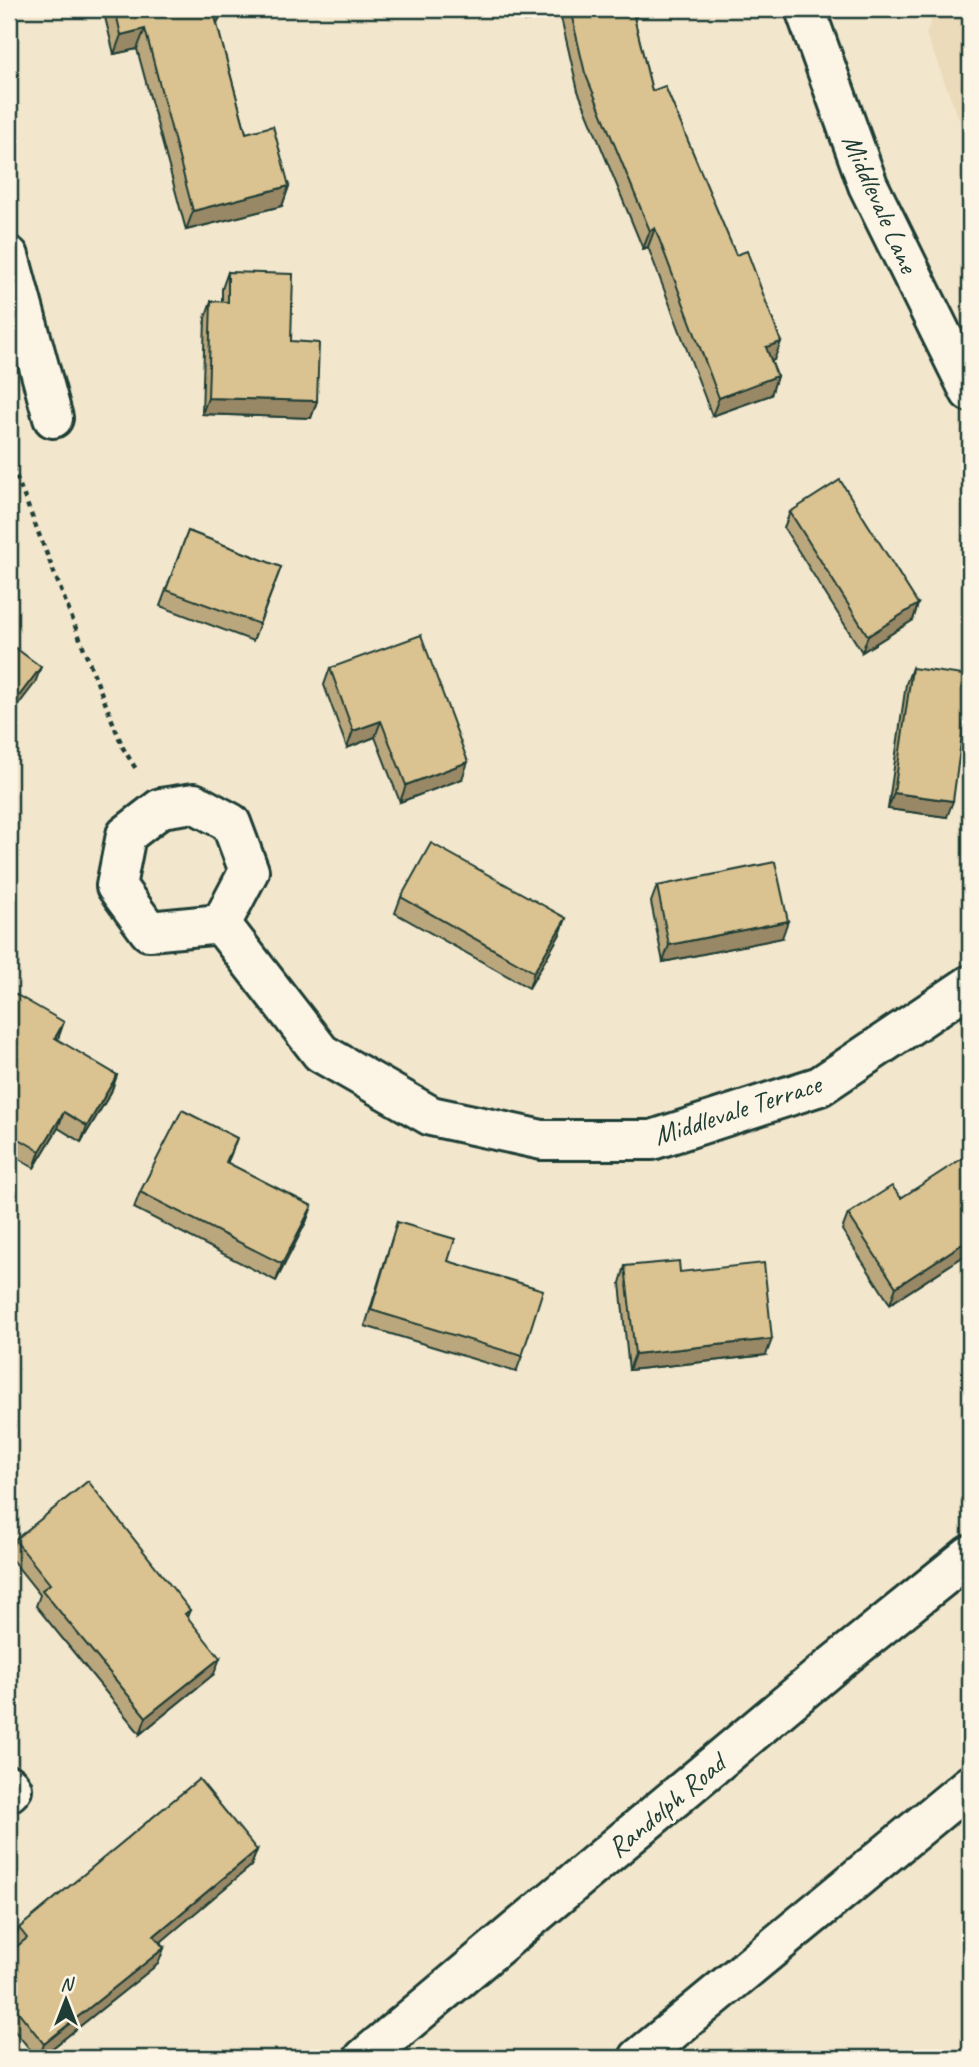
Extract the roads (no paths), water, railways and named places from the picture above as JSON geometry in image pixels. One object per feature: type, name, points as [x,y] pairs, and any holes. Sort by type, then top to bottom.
[{"type":"street","name":"Middlevale Lane","points":[[805,9],[868,185],[970,392]]},
{"type":"street","points":[[9,256],[53,418]]},
{"type":"street","points":[[194,803],[231,823],[249,870],[221,924],[149,931],[116,886],[126,835],[161,808],[194,803]]},
{"type":"street","name":"Middlevale Terrace","points":[[221,924],[321,1053],[431,1116],[542,1140],[652,1140],[820,1086],[970,985]]},
{"type":"street","name":"Randolph Road","points":[[364,2058],[832,1666],[970,1555]]},
{"type":"street","points":[[9,1785],[12,1789],[9,1792]]},
{"type":"street","points":[[639,2058],[970,1785]]}]
